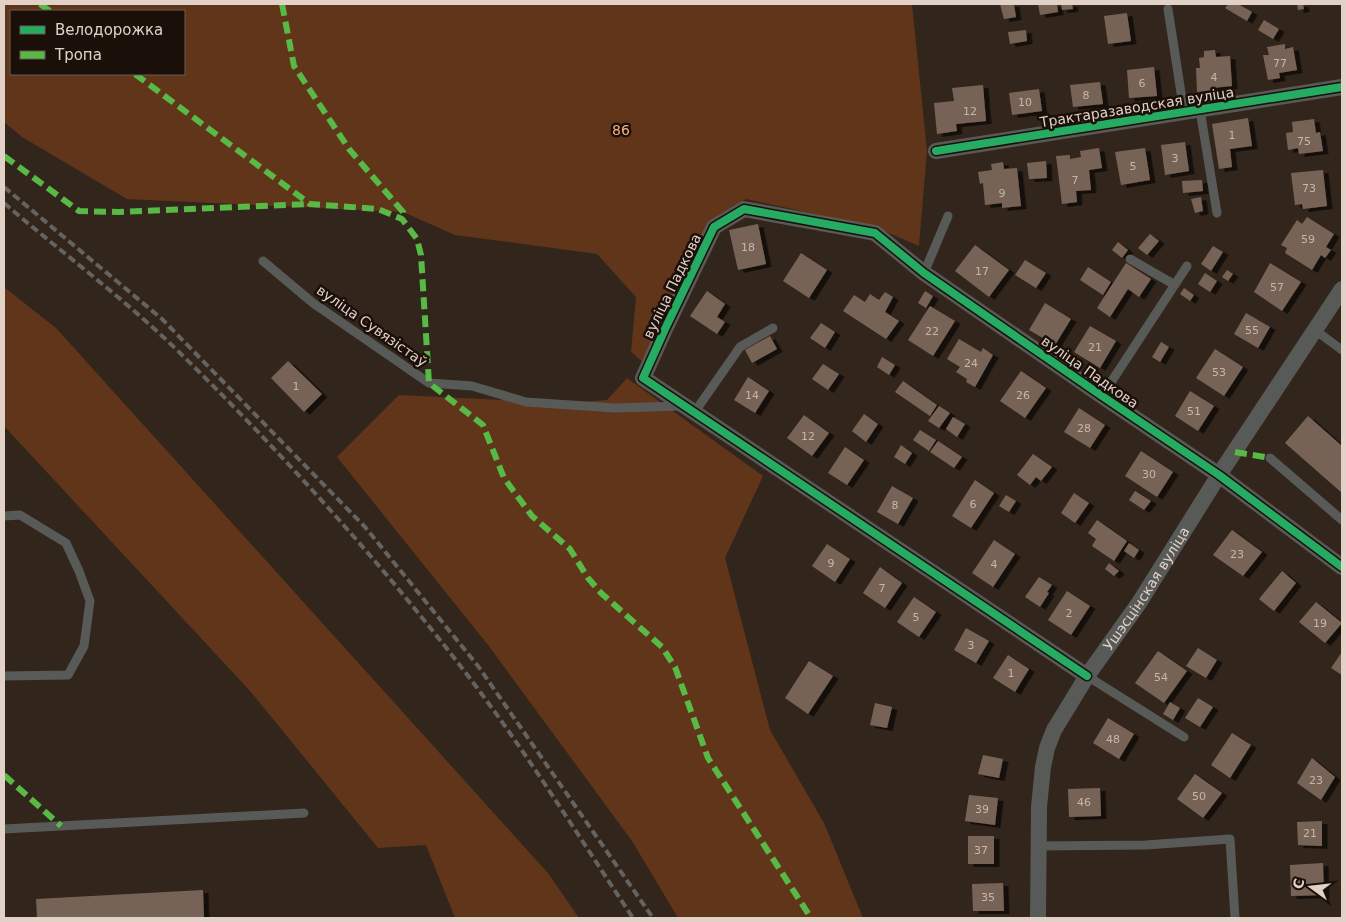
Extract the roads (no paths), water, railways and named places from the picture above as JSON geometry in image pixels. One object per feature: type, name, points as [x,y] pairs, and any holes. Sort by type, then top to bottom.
[{"type":"street","name":"Трактаразаводская вуліца","points":[[936,151],[1342,87]]},
{"type":"street","name":"вуліца Падкова","points":[[1087,676],[643,378],[714,228],[744,209],[875,234],[924,273],[1219,475],[1342,567]]},
{"type":"street","name":"Ушэсцінская вуліца","points":[[1038,918],[1038,807],[1043,767],[1047,748],[1054,730],[1087,676],[1139,602],[1219,475],[1342,289]]},
{"type":"lane","points":[[1168,9],[1184,112]]},
{"type":"lane","points":[[1200,110],[1217,213]]},
{"type":"lane","points":[[924,273],[948,216]]},
{"type":"lane","points":[[1130,259],[1175,285]]},
{"type":"lane","name":"вуліца Сувязістаў","points":[[263,260],[313,303],[429,383],[472,386],[526,402],[615,408],[689,409]]},
{"type":"lane","points":[[1102,396],[1187,266]]},
{"type":"lane","points":[[689,409],[740,347],[774,328]]},
{"type":"lane","points":[[1315,330],[1342,350]]},
{"type":"lane","points":[[1270,458],[1342,520]]},
{"type":"lane","points":[[4,516],[20,515],[66,544],[90,601],[84,646],[68,675],[4,676]]},
{"type":"lane","points":[[1087,676],[1184,737]]},
{"type":"lane","points":[[4,829],[304,812]]},
{"type":"lane","points":[[1038,846],[1146,845],[1230,840],[1235,918]]},
{"type":"railway","points":[[4,187],[162,319],[365,527],[478,666],[653,918]]},
{"type":"railway","points":[[4,203],[115,295],[180,353],[290,466],[361,545],[485,698],[550,791],[633,918]]},
{"type":"park label","name":"86","points":[[621,130]]}]
